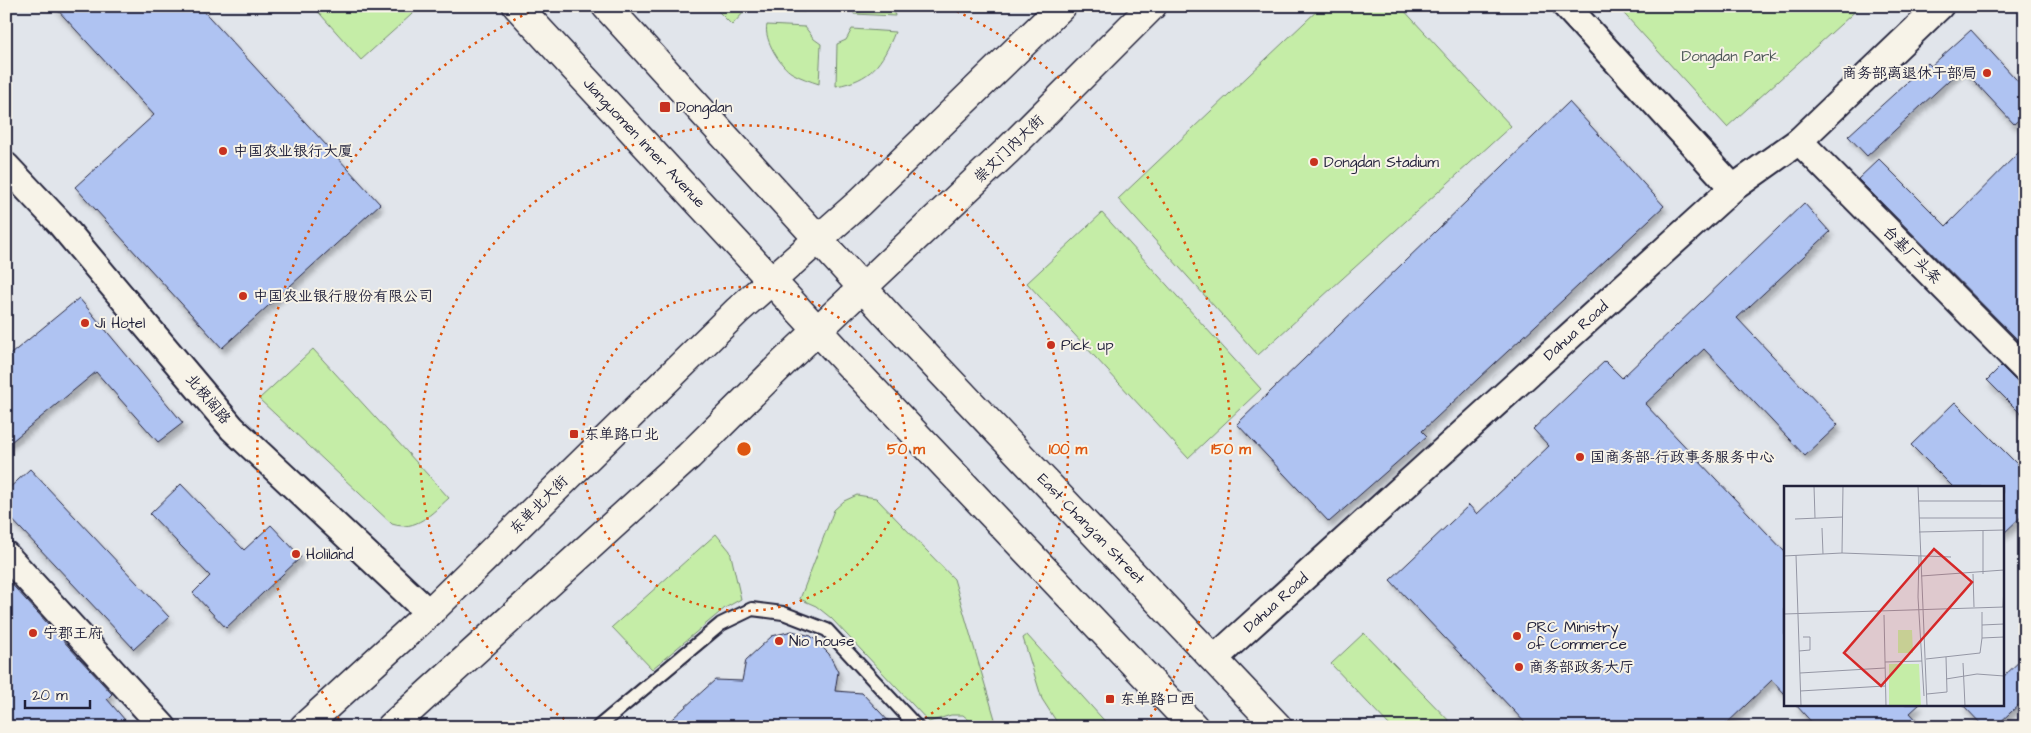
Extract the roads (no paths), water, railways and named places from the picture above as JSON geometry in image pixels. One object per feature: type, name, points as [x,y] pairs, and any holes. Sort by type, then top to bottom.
[{"type":"main road","name":"Jianguomen Inner Avenue","points":[[517,6],[818,331]]},
{"type":"main road","points":[[606,6],[818,240],[1062,6]]},
{"type":"main road","name":"崇文门内大街","points":[[818,331],[1007,151],[1152,6]]},
{"type":"main road","name":"东单北大街","points":[[304,727],[429,614],[737,311],[818,240]]},
{"type":"main road","name":"East Chang'an Street","points":[[818,240],[1278,727]]},
{"type":"main road","points":[[391,727],[689,456],[818,331],[1194,727]]},
{"type":"street","points":[[1566,6],[1733,188]]},
{"type":"street","name":"Dahua Road","points":[[1214,659],[1733,188],[1799,141],[1940,6]]},
{"type":"street","name":"台基厂头条","points":[[1799,141],[2025,369]]},
{"type":"street","name":"北极阁路","points":[[6,166],[59,222],[232,428],[429,614]]},
{"type":"street","points":[[6,556],[163,727]]},
{"type":"lane","points":[[598,727],[721,624],[752,609],[783,613],[827,630],[917,727]]},
{"type":"place","name":"商务部离退休干部局","points":[[1987,73]]},
{"type":"place","name":"Dongdan","points":[[665,107]]},
{"type":"place","name":"中国农业银行大厦","points":[[223,151]]},
{"type":"place","name":"Dongdan Stadium","points":[[1314,162]]},
{"type":"place","name":"中国农业银行股份有限公司","points":[[243,296]]},
{"type":"place","name":"Ji Hotel","points":[[85,323]]},
{"type":"place","name":"Pick up","points":[[1051,345]]},
{"type":"place","name":"东单路口北","points":[[574,434]]},
{"type":"place","name":"国商务部-行政事务服务中心","points":[[1580,457]]},
{"type":"place","name":"Holiland","points":[[296,554]]},
{"type":"place","name":"宁郡王府","points":[[33,633]]},
{"type":"place","name":"PRC Ministry of Commerce","points":[[1517,636]]},
{"type":"place","name":"Nio house","points":[[779,641]]},
{"type":"place","name":"商务部政务大厅","points":[[1519,667]]},
{"type":"place","name":"东单路口西","points":[[1110,699]]},
{"type":"park label","name":"Dongdan Park","points":[[1730,56]]}]
